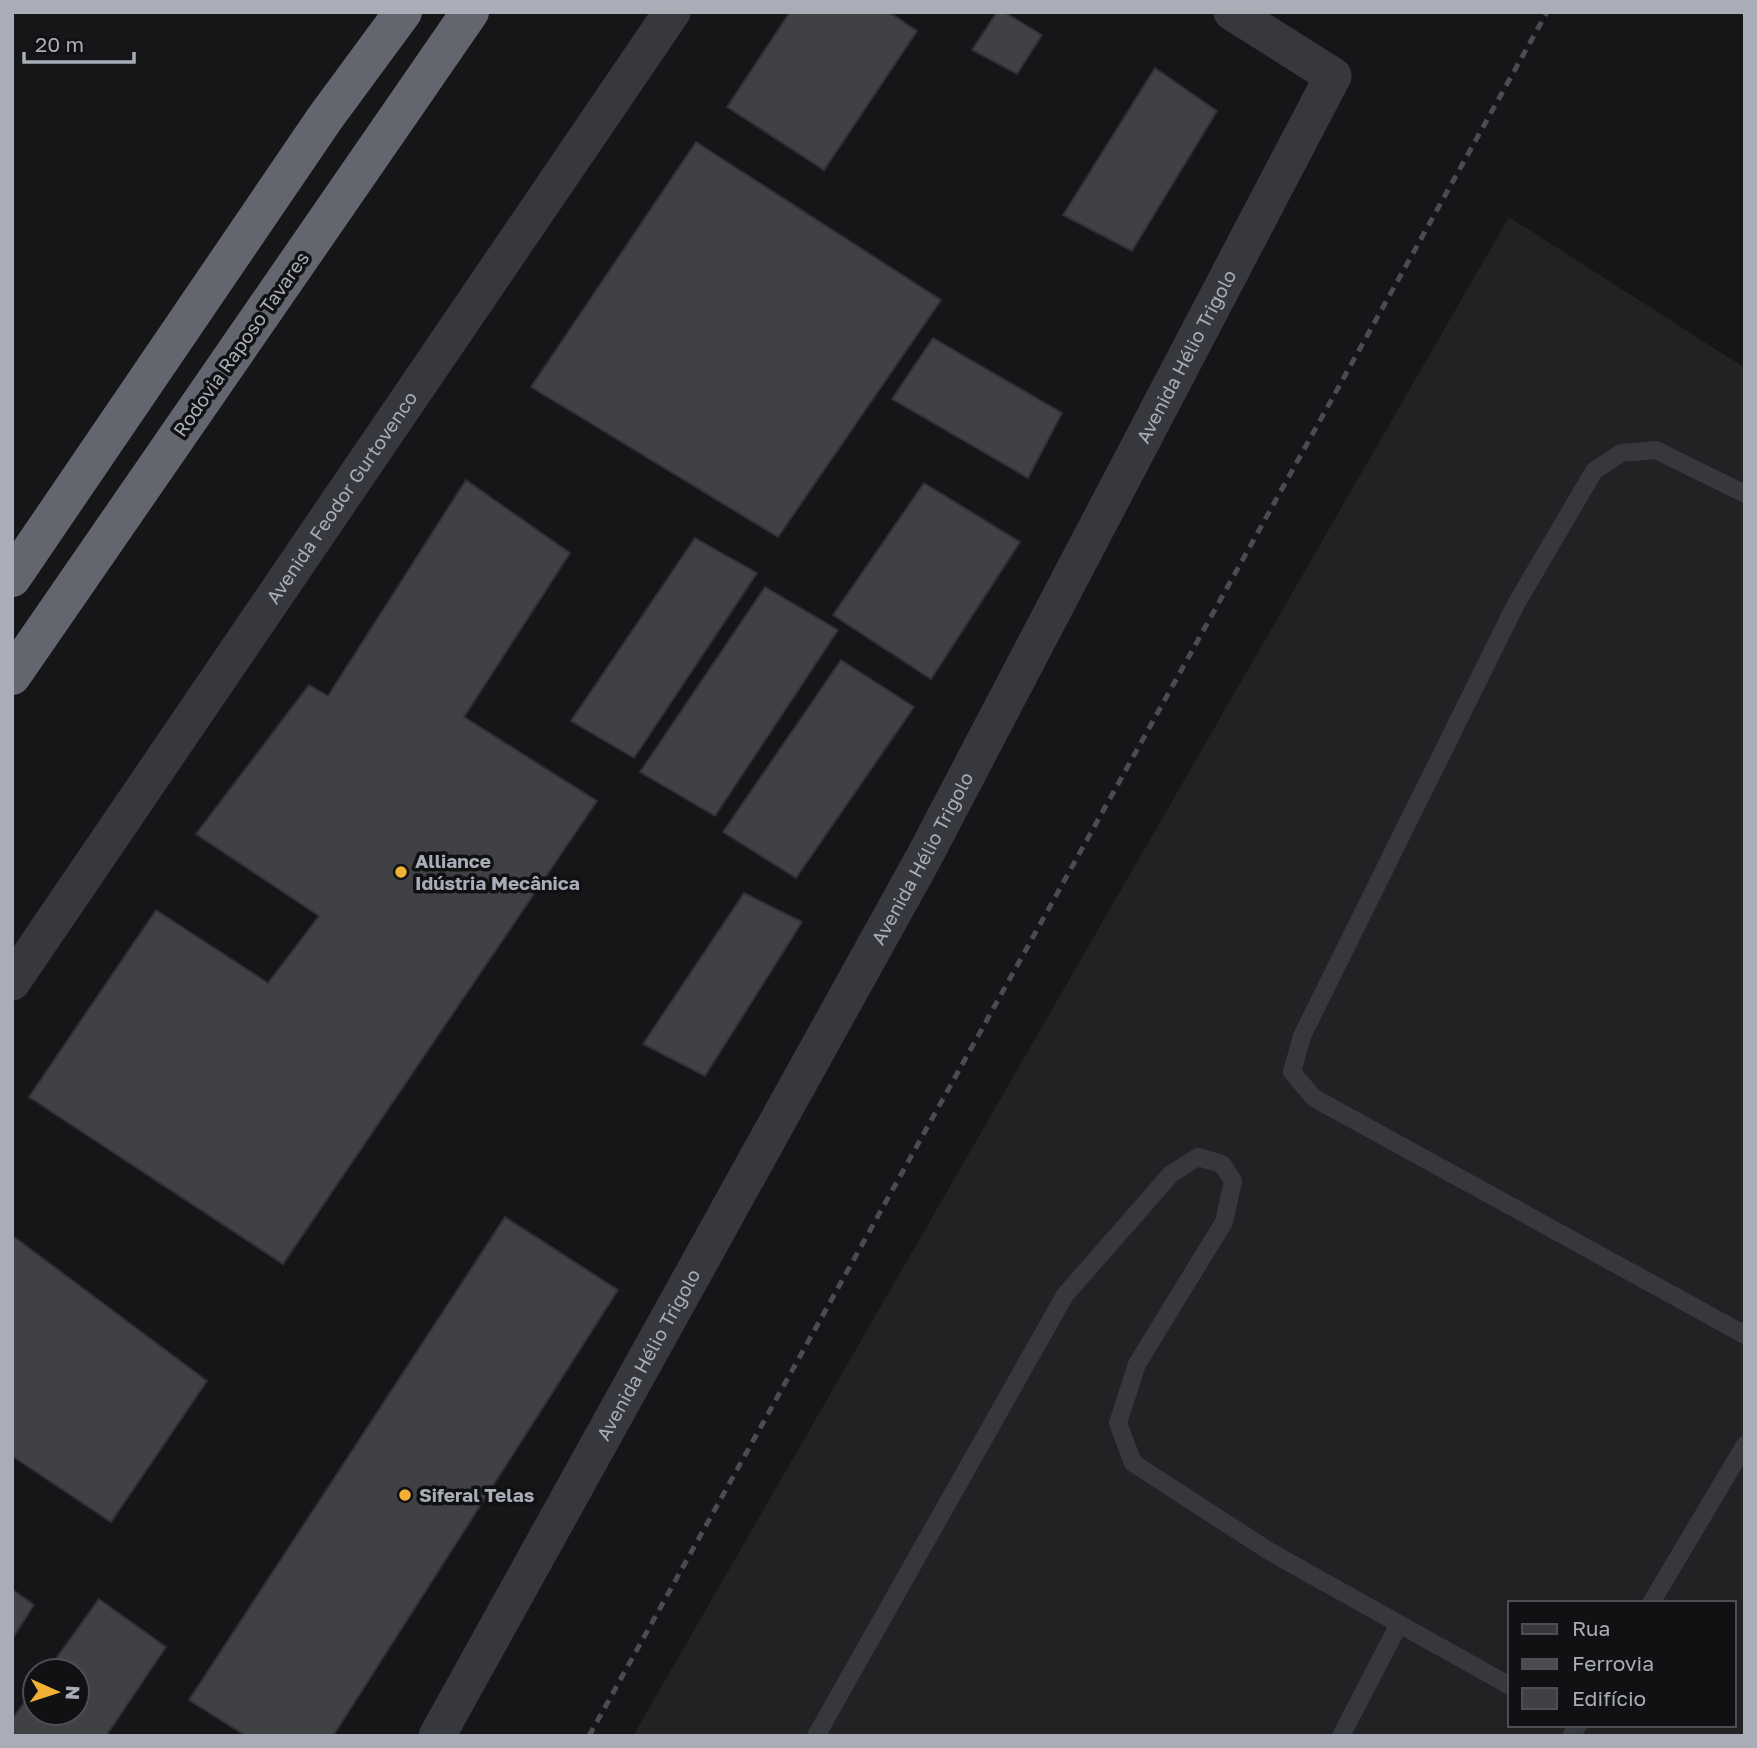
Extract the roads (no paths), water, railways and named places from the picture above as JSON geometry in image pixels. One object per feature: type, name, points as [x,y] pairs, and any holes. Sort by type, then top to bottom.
[{"type":"highway","points":[[12,578],[325,118],[403,12]]},
{"type":"highway","name":"Rodovia Raposo Tavares","points":[[12,676],[470,12]]},
{"type":"street","name":"Avenida Feodor Gurtovenco","points":[[12,982],[672,12]]},
{"type":"street","name":"Avenida Hélio Trigolo","points":[[437,1736],[923,859],[1334,76],[1232,12]]},
{"type":"lane","points":[[1745,494],[1656,450],[1621,453],[1594,471],[1516,604],[1302,1036],[1292,1072],[1314,1098],[1745,1335]]},
{"type":"lane","points":[[816,1736],[1065,1295],[1171,1174],[1198,1157],[1222,1164],[1233,1181],[1224,1222],[1137,1364],[1118,1423],[1133,1463],[1269,1551],[1508,1685]]},
{"type":"lane","points":[[1652,1601],[1745,1445]]},
{"type":"lane","points":[[1341,1736],[1399,1623]]},
{"type":"railway","points":[[589,1736],[1547,12]]},
{"type":"place","name":"Alliance Idústria Mecânica","points":[[401,872]]},
{"type":"place","name":"Siferal Telas","points":[[405,1495]]}]
